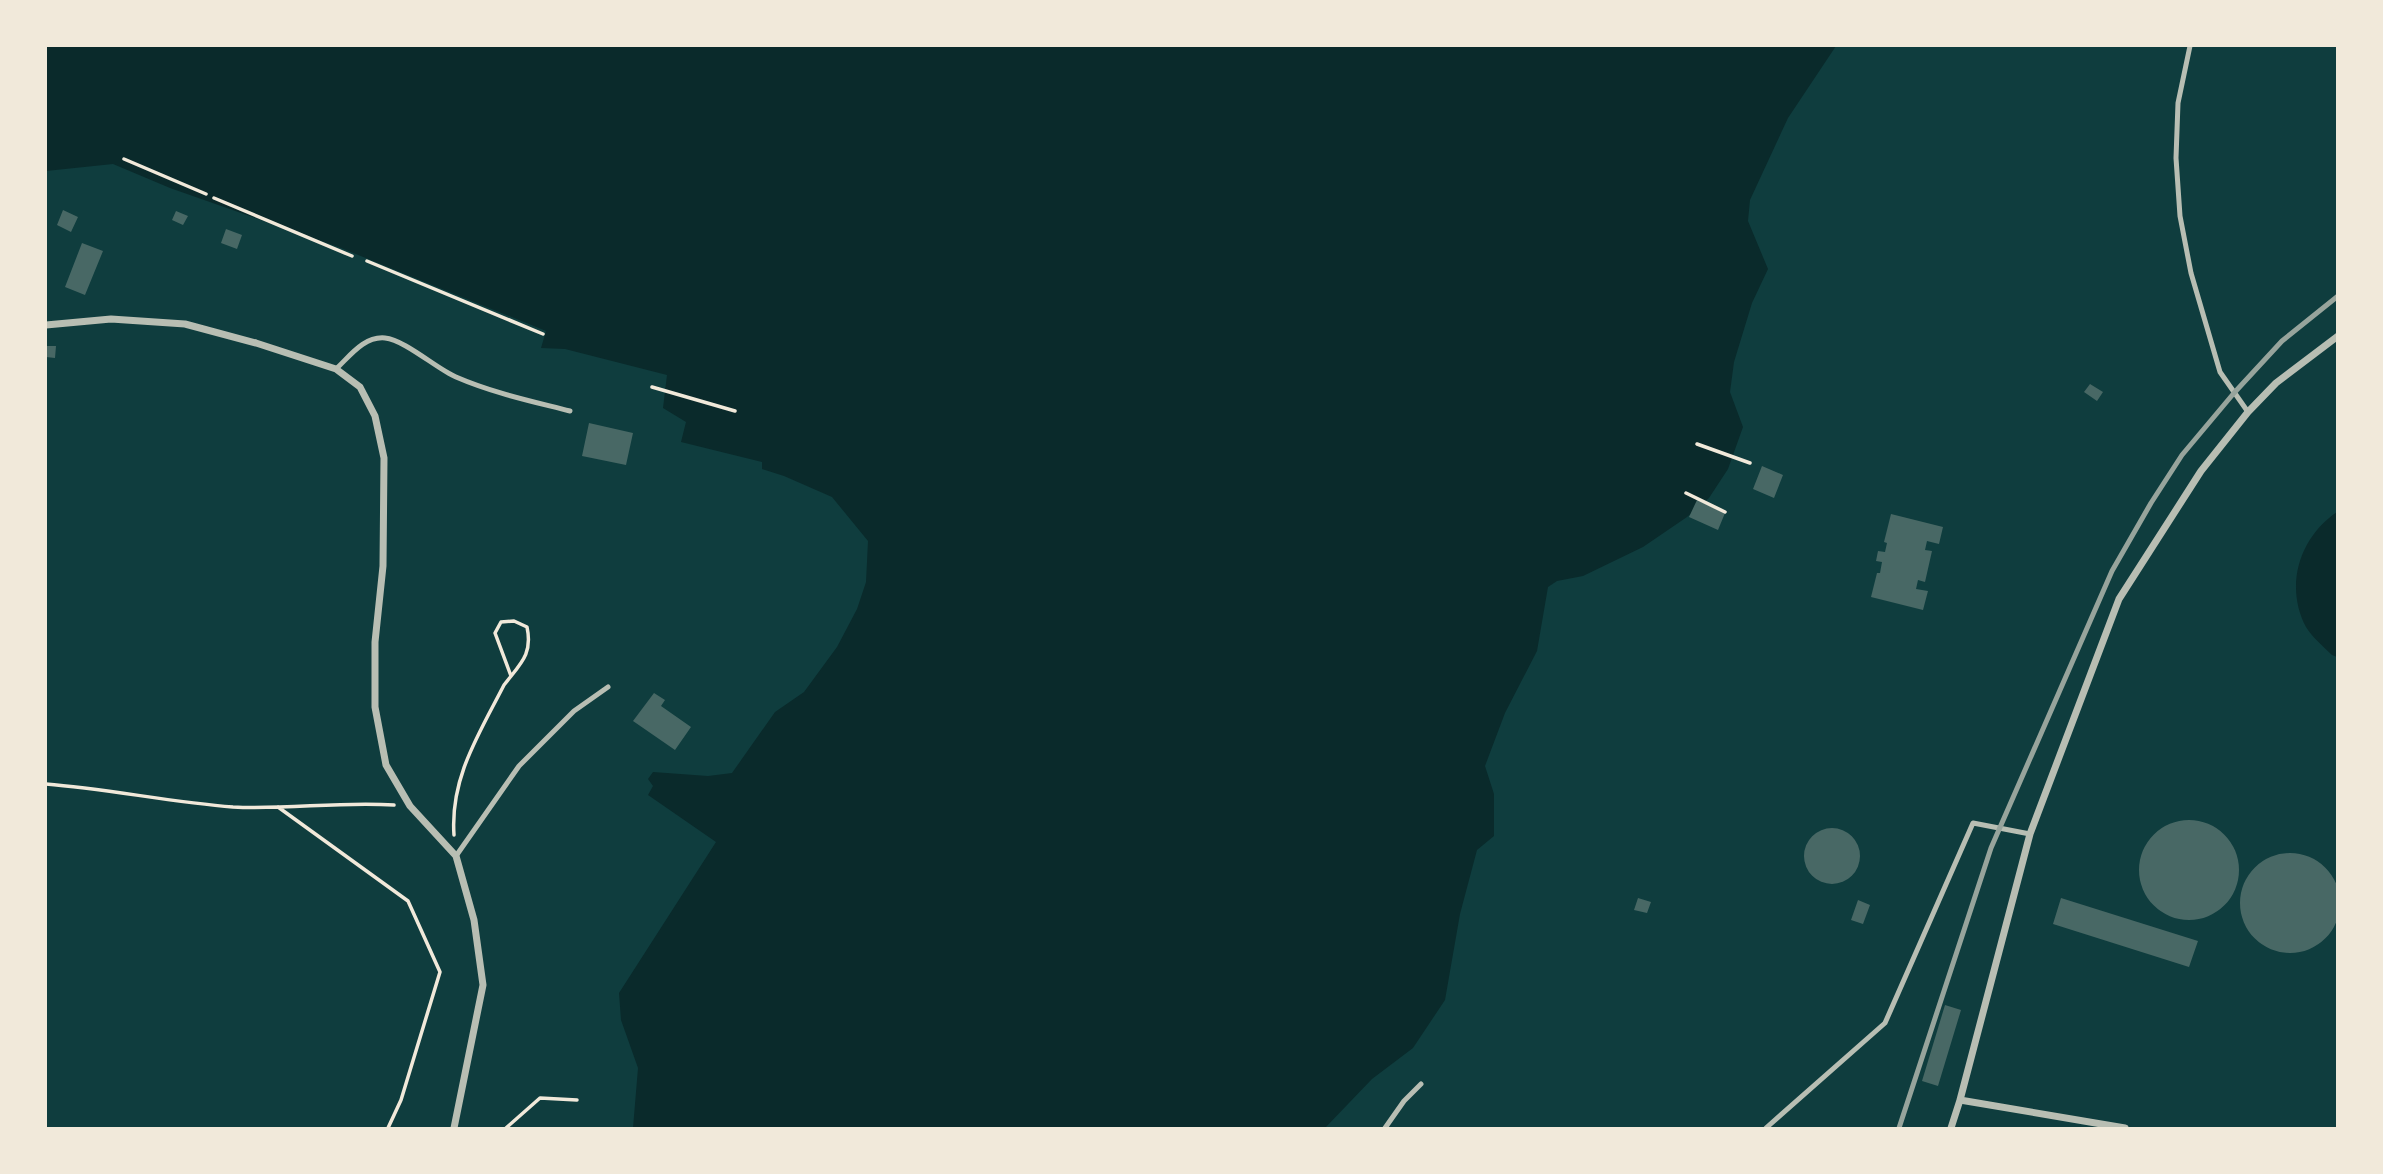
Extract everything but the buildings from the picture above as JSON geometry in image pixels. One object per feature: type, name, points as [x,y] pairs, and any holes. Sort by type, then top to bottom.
[{"type":"street","points":[[46,325],[111,319],[185,324],[256,343],[336,369],[360,387],[375,416],[384,458],[383,566],[375,642],[375,707],[386,765],[410,806],[456,856],[474,920],[483,985],[454,1129]]},
{"type":"street","points":[[1951,1129],[2030,834],[2119,599],[2201,471],[2248,412],[2276,383],[2337,336]]},
{"type":"street","points":[[1960,1100],[2125,1129]]},
{"type":"lane","points":[[2190,46],[2178,103],[2176,158],[2180,216],[2191,273],[2220,372],[2248,412]]},
{"type":"lane","points":[[336,369],[363,343],[385,338],[412,349],[463,380],[494,392],[570,411]]},
{"type":"lane","points":[[456,856],[519,766],[574,711],[608,687]]},
{"type":"lane","points":[[1766,1129],[1885,1023],[1973,823],[2030,834]]},
{"type":"lane","points":[[1385,1129],[1404,1101],[1421,1084]]},
{"type":"path","points":[[124,159],[206,194]]},
{"type":"path","points":[[214,198],[352,256]]},
{"type":"path","points":[[367,261],[543,334]]},
{"type":"path","points":[[652,387],[735,411]]},
{"type":"path","points":[[1697,444],[1750,463]]},
{"type":"path","points":[[1686,493],[1725,512]]},
{"type":"path","points":[[456,856],[453,820],[457,788],[468,753],[531,643],[527,628],[514,621],[501,622],[495,634],[510,676]]},
{"type":"path","points":[[46,784],[234,807],[335,803],[410,806]]},
{"type":"path","points":[[278,807],[408,901],[440,972],[401,1100],[388,1129]]},
{"type":"path","points":[[506,1129],[540,1097],[577,1100]]},
{"type":"water","points":[[46,46],[1836,46],[1788,118],[1750,200],[1748,221],[1768,269],[1752,303],[1734,362],[1730,392],[1743,427],[1728,469],[1709,498],[1687,517],[1643,547],[1583,576],[1557,581],[1548,587],[1537,651],[1505,713],[1485,766],[1494,794],[1494,836],[1477,850],[1460,914],[1445,1000],[1413,1048],[1372,1079],[1325,1128],[633,1128],[638,1068],[621,1020],[619,993],[716,842],[648,795],[653,786],[648,779],[653,772],[708,776],[732,773],[775,712],[804,692],[837,647],[857,609],[866,582],[868,541],[832,497],[762,469],[762,462],[681,442],[686,422],[663,408],[667,375],[565,349],[541,348],[546,331],[341,248],[170,188],[113,164],[46,171]]},
{"type":"water","points":[[2337,512],[2337,657],[2306,627],[2299,611],[2296,579],[2305,548],[2324,522]]},
{"type":"railway","points":[[1899,1128],[1991,848],[2112,571],[2182,455],[2282,341],[2338,296]]}]
